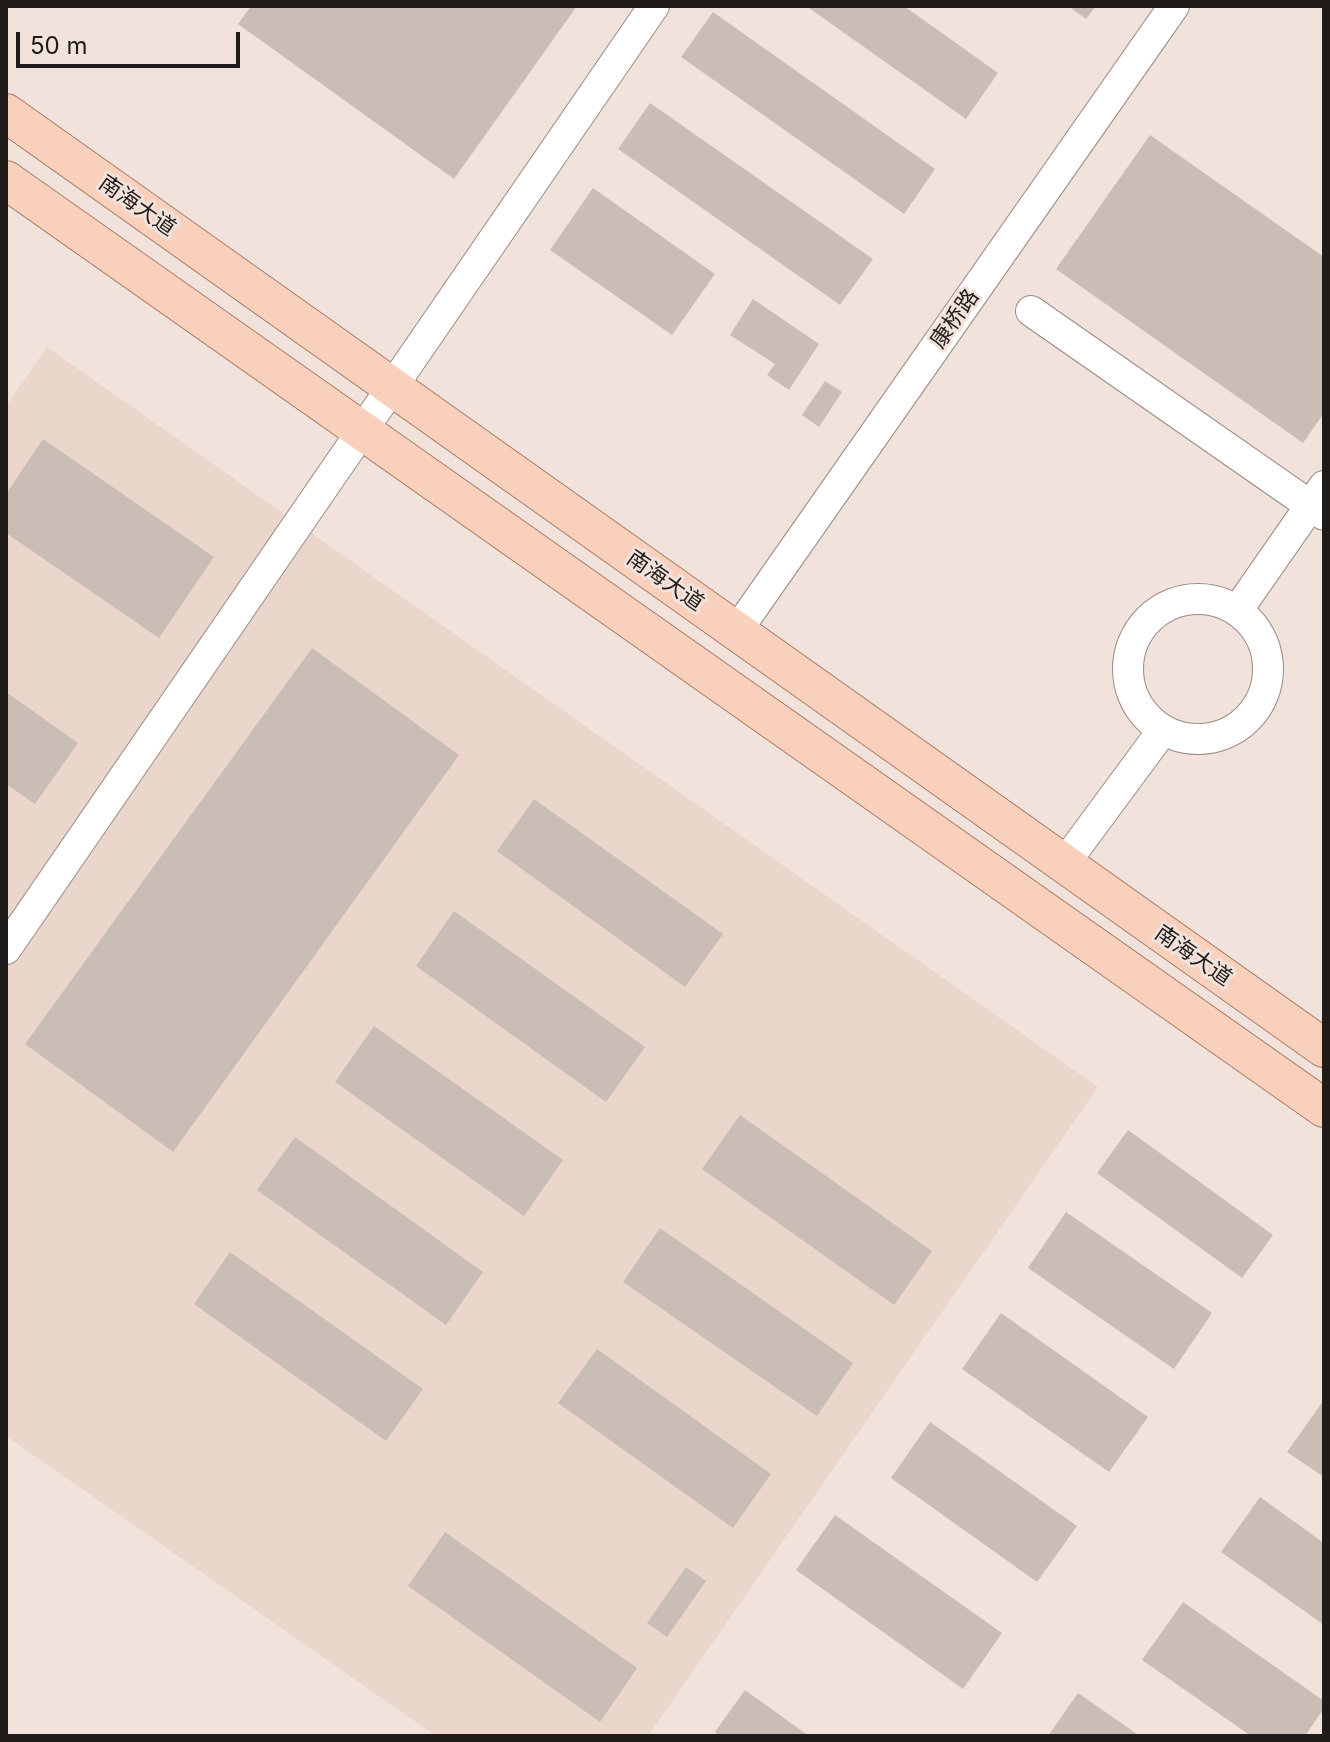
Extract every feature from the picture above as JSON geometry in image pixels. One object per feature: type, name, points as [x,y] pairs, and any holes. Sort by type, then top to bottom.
[{"type":"main road","name":"南海大道","points":[[6,113],[1324,1048]]},
{"type":"main road","points":[[6,180],[1324,1108]]},
{"type":"street","points":[[6,949],[654,6]]},
{"type":"street","name":"康桥路","points":[[736,632],[1174,6]]},
{"type":"street","points":[[1031,311],[1319,502],[1237,611]]},
{"type":"street","points":[[1190,599],[1215,601],[1237,611],[1255,627],[1265,649],[1269,673],[1263,696],[1251,716],[1232,731],[1209,739],[1185,738],[1163,730],[1144,714],[1132,692],[1128,667],[1133,643],[1146,621],[1166,606],[1190,599]]},
{"type":"street","points":[[1064,864],[1163,730]]},
{"type":"shaded area","points":[[47,347],[1098,1087],[648,1736],[436,1736],[6,1436],[6,406]]},
{"type":"building","points":[[251,6],[577,6],[454,179],[238,24]]},
{"type":"building","points":[[806,6],[904,6],[998,73],[966,119]]},
{"type":"building","points":[[1068,6],[1096,6],[1086,19]]},
{"type":"building","points":[[713,12],[935,169],[904,214],[681,57]]},
{"type":"building","points":[[650,103],[873,259],[840,305],[618,149]]},
{"type":"building","points":[[1150,135],[1324,257],[1324,413],[1303,443],[1056,269]]},
{"type":"building","points":[[593,188],[715,274],[672,335],[550,250]]},
{"type":"building","points":[[753,299],[819,344],[789,390],[767,375],[775,364],[730,335]]},
{"type":"building","points":[[825,381],[842,392],[819,427],[802,415]]},
{"type":"building","points":[[43,439],[214,557],[159,638],[6,533],[6,494]]},
{"type":"building","points":[[312,648],[459,755],[173,1152],[25,1044]]},
{"type":"building","points":[[6,692],[78,743],[35,804],[6,784]]},
{"type":"building","points":[[534,799],[723,934],[685,987],[497,851]]},
{"type":"building","points":[[454,911],[645,1047],[606,1102],[416,966]]},
{"type":"building","points":[[374,1026],[563,1160],[524,1216],[335,1082]]},
{"type":"building","points":[[740,1115],[932,1251],[894,1305],[702,1169]]},
{"type":"building","points":[[1128,1130],[1273,1235],[1242,1278],[1097,1173]]},
{"type":"building","points":[[295,1137],[483,1272],[446,1325],[257,1190]]},
{"type":"building","points":[[1066,1212],[1212,1313],[1174,1369],[1028,1268]]},
{"type":"building","points":[[660,1228],[853,1363],[817,1416],[623,1282]]},
{"type":"building","points":[[230,1252],[423,1389],[386,1441],[194,1304]]},
{"type":"building","points":[[1001,1313],[1148,1417],[1109,1472],[962,1369]]},
{"type":"building","points":[[597,1349],[771,1474],[733,1528],[558,1403]]},
{"type":"building","points":[[1324,1400],[1324,1477],[1287,1452]]},
{"type":"building","points":[[930,1422],[1077,1526],[1037,1582],[891,1478]]},
{"type":"building","points":[[1260,1497],[1324,1543],[1324,1625],[1221,1552]]},
{"type":"building","points":[[835,1515],[1002,1633],[963,1689],[796,1570]]},
{"type":"building","points":[[445,1532],[637,1668],[600,1722],[408,1586]]},
{"type":"building","points":[[686,1567],[706,1581],[667,1637],[647,1623]]},
{"type":"building","points":[[1183,1602],[1324,1701],[1324,1708],[1305,1736],[1251,1736],[1142,1660]]},
{"type":"building","points":[[745,1690],[809,1736],[720,1736],[715,1732]]},
{"type":"building","points":[[1078,1693],[1140,1736],[1048,1736]]}]
